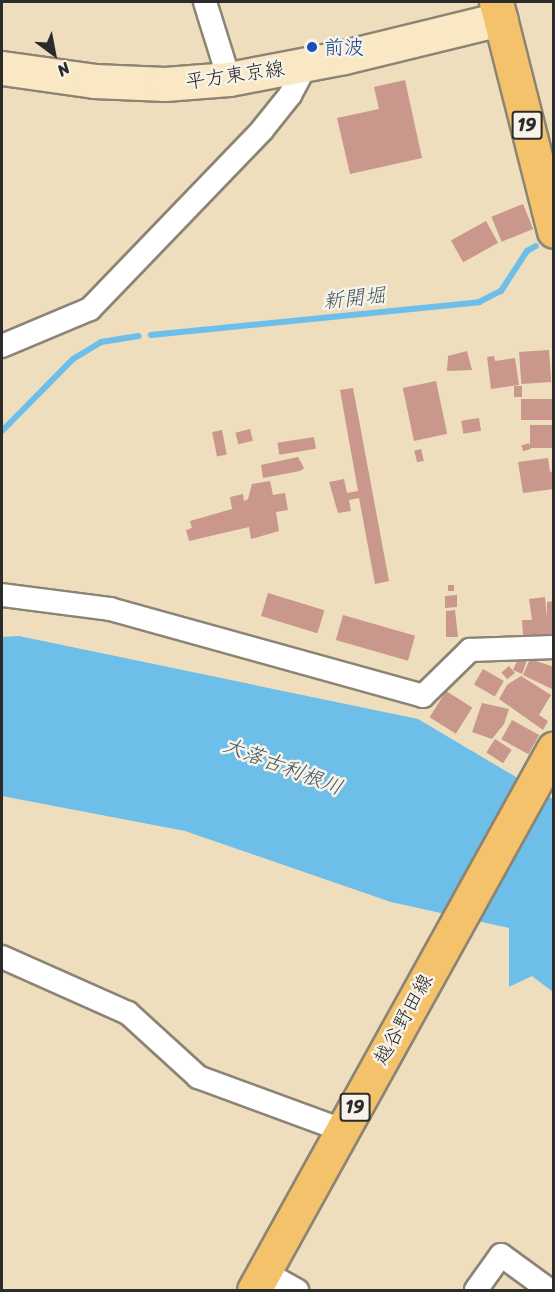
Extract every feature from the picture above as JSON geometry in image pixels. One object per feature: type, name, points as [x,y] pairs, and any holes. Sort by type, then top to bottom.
[{"type":"main road","name":"平方東京線","points":[[2,68],[94,81],[165,84],[229,79],[306,65],[498,10]]},
{"type":"main road","name":"19","points":[[498,10],[554,231]]},
{"type":"main road","name":"越谷野田線","points":[[259,1281],[554,748]]},
{"type":"street","points":[[205,2],[229,79]]},
{"type":"street","points":[[2,346],[90,309],[262,130],[290,95],[306,65]]},
{"type":"street","points":[[2,596],[110,609],[423,696],[470,651],[554,647]]},
{"type":"street","points":[[2,957],[128,1013],[198,1077],[342,1130]]},
{"type":"street","points":[[476,1290],[501,1255],[549,1290]]},
{"type":"street","points":[[259,1281],[297,1290]]},
{"type":"water","name":"大落古利根川","points":[[19,636],[418,719],[553,799],[553,992],[532,976],[509,987],[509,928],[391,902],[185,831],[2,796],[2,637]]},
{"type":"building","points":[[405,80],[422,158],[350,174],[337,118],[379,109],[374,87]]},
{"type":"building","points":[[523,204],[533,229],[502,242],[491,217]]},
{"type":"building","points":[[486,221],[498,243],[463,262],[451,240]]},
{"type":"building","points":[[549,350],[551,382],[521,384],[519,352]]},
{"type":"building","points":[[467,351],[472,370],[447,371],[448,356]]},
{"type":"building","points":[[494,356],[495,361],[515,358],[519,385],[491,389],[487,357]]},
{"type":"building","points":[[436,381],[447,434],[414,441],[403,388]]},
{"type":"building","points":[[514,386],[522,386],[522,397],[514,397]]},
{"type":"building","points":[[353,388],[389,581],[375,584],[359,498],[349,500],[351,511],[338,513],[329,482],[344,479],[347,493],[358,491],[340,390]]},
{"type":"building","points":[[521,399],[554,399],[554,420],[521,420]]},
{"type":"building","points":[[479,418],[481,431],[463,434],[461,421]]},
{"type":"building","points":[[530,425],[554,425],[554,448],[530,448]]},
{"type":"building","points":[[250,429],[253,441],[238,444],[235,433]]},
{"type":"building","points":[[222,430],[227,455],[217,456],[212,432]]},
{"type":"building","points":[[314,437],[316,449],[279,455],[277,443]]},
{"type":"building","points":[[529,443],[531,449],[523,451],[521,445]]},
{"type":"building","points":[[421,449],[424,461],[417,462],[414,451]]},
{"type":"building","points":[[298,457],[304,468],[300,471],[263,478],[261,465]]},
{"type":"building","points":[[548,458],[550,472],[554,471],[554,489],[523,493],[518,462]]},
{"type":"building","points":[[270,481],[273,495],[285,493],[288,510],[276,512],[279,531],[251,539],[249,527],[189,541],[186,530],[192,528],[190,521],[232,509],[230,497],[243,494],[244,501],[248,499],[252,484]]},
{"type":"building","points":[[448,585],[454,585],[454,591],[448,591]]},
{"type":"building","points":[[268,593],[324,610],[317,633],[261,616]]},
{"type":"building","points":[[457,595],[457,607],[445,608],[445,596]]},
{"type":"building","points":[[545,597],[547,618],[547,602],[554,601],[554,634],[523,635],[522,620],[532,620],[529,599]]},
{"type":"building","points":[[455,610],[458,637],[446,637],[446,611]]},
{"type":"building","points":[[343,615],[415,636],[408,661],[336,640]]},
{"type":"building","points":[[528,658],[522,674],[513,670],[518,659]]},
{"type":"building","points":[[530,659],[554,667],[554,690],[523,675]]},
{"type":"building","points":[[509,666],[515,673],[507,679],[501,673]]},
{"type":"building","points":[[483,669],[504,681],[495,697],[474,685]]},
{"type":"building","points":[[521,676],[551,695],[539,715],[548,721],[543,730],[499,699],[507,685]]},
{"type":"building","points":[[446,691],[472,707],[456,734],[430,717]]},
{"type":"building","points":[[482,703],[509,709],[504,724],[492,739],[472,732]]},
{"type":"building","points":[[512,720],[539,735],[528,754],[501,739]]},
{"type":"building","points":[[495,739],[512,750],[503,763],[486,752]]},
{"type":"waterway","name":"新開堀","points":[[151,335],[479,302],[501,291],[527,251],[536,246]]},
{"type":"waterway","name":"新開堀","points":[[2,431],[73,359],[101,342],[139,336]]},
{"type":"place","name":"前波","points":[[312,47]]}]
